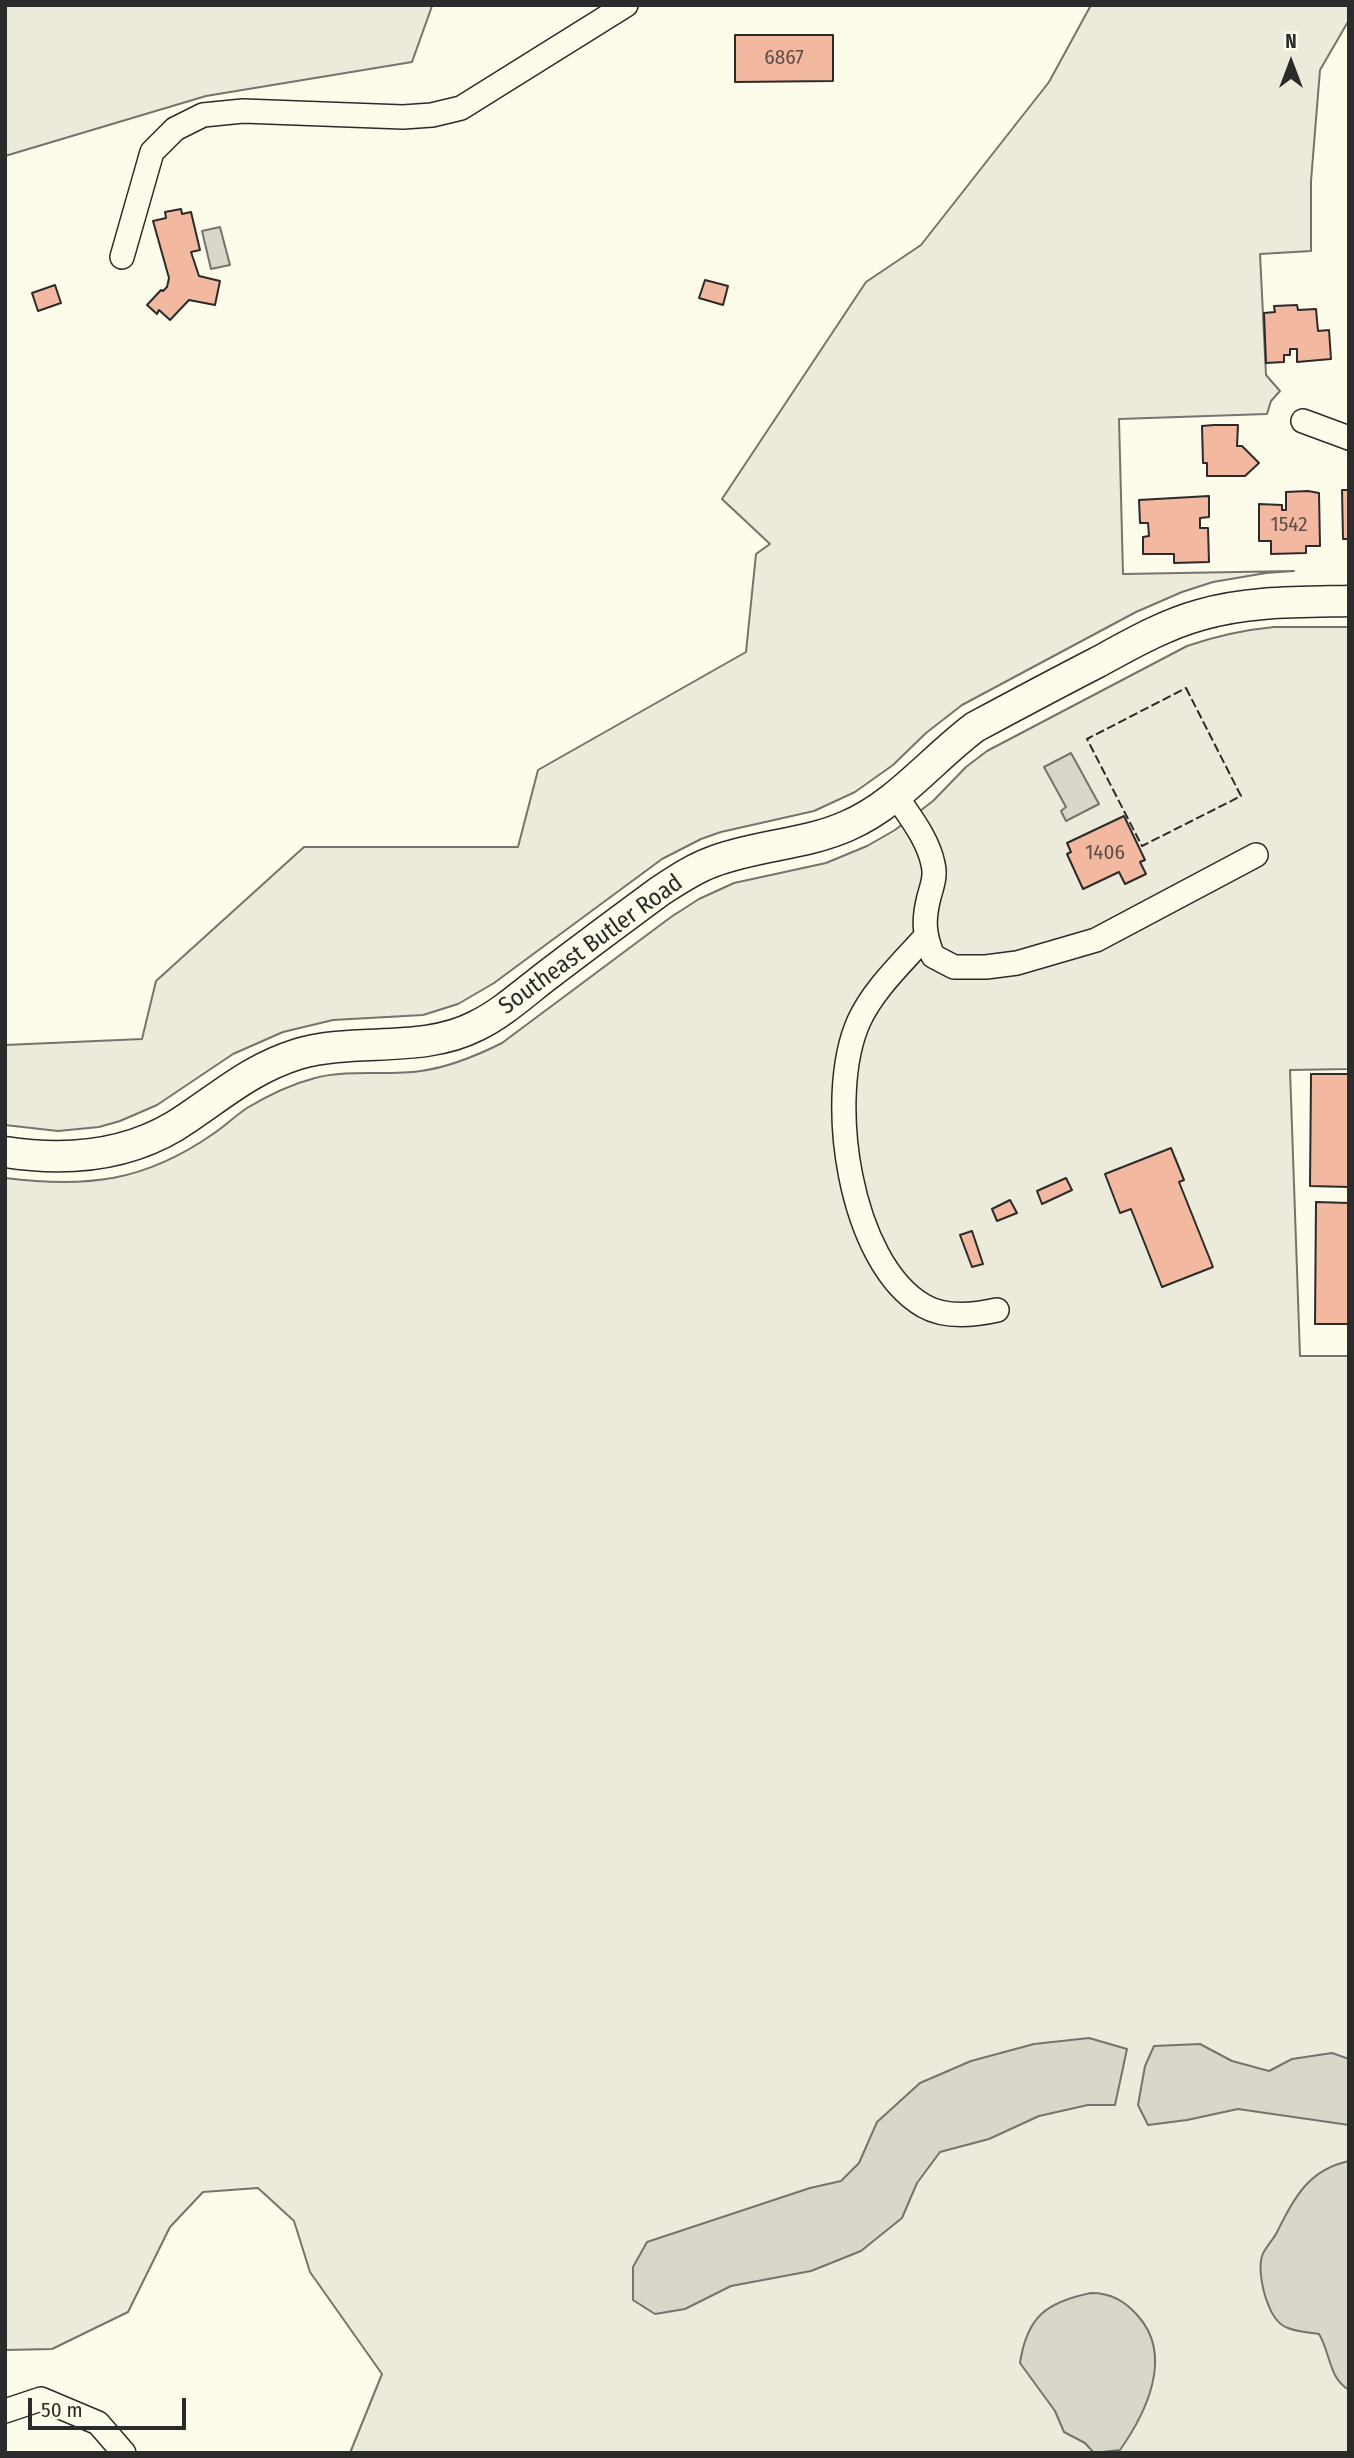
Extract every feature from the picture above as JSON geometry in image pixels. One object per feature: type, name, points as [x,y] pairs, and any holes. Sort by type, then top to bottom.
[{"type":"main road","name":"Southeast Butler Road","points":[[5,1152],[64,1157],[117,1149],[145,1141],[173,1127],[247,1076],[296,1055],[322,1048],[409,1043],[459,1034],[496,1014],[688,873],[712,862],[825,835],[849,825],[896,796],[952,744],[975,727],[1171,625],[1200,615],[1259,604],[1349,601]]},
{"type":"street","points":[[122,257],[152,152],[175,130],[203,116],[243,111],[403,117],[432,116],[461,108],[626,5]]},
{"type":"street","points":[[1303,421],[1349,438]]},
{"type":"street","points":[[896,796],[926,843],[933,865],[934,882],[926,917],[925,937],[933,956],[954,967],[1017,963],[1096,940],[1256,855]]},
{"type":"street","points":[[925,937],[878,991],[858,1022],[846,1068],[842,1109],[847,1152],[858,1205],[870,1241],[885,1269],[905,1294],[927,1308],[953,1313],[979,1314],[998,1310]]},
{"type":"street","points":[[5,2411],[41,2399],[98,2423],[124,2453]]},
{"type":"shaded area","points":[[5,5],[432,6],[412,62],[206,96],[5,156]]},
{"type":"shaded area","points":[[1091,5],[1349,5],[1349,20],[1320,70],[1311,181],[1311,251],[1260,254],[1266,375],[1280,391],[1271,401],[1267,414],[1119,419],[1123,574],[1294,571],[1213,582],[1136,612],[962,705],[926,733],[893,765],[855,792],[814,811],[721,832],[662,859],[494,983],[458,1004],[423,1015],[333,1020],[283,1032],[233,1054],[157,1105],[99,1127],[58,1131],[5,1125],[5,1045],[142,1039],[156,981],[304,847],[518,847],[538,770],[746,652],[756,554],[770,544],[722,499],[866,282],[921,245],[1049,82]]},
{"type":"shaded area","points":[[220,227],[230,265],[211,269],[202,231]]},
{"type":"shaded area","points":[[1274,627],[1349,627],[1349,1069],[1290,1070],[1300,1356],[1349,1356],[1349,2453],[350,2453],[382,2374],[310,2272],[294,2221],[258,2188],[203,2192],[170,2227],[128,2312],[52,2349],[5,2350],[5,1178],[89,1181],[138,1172],[188,1150],[247,1108],[297,1084],[328,1075],[421,1071],[453,1064],[482,1052],[502,1043],[699,899],[734,883],[826,863],[867,846],[895,830],[933,801],[966,767],[987,751],[1187,646],[1230,634]]},
{"type":"shaded area","points":[[1071,753],[1099,804],[1066,821],[1061,811],[1066,807],[1044,767]]},
{"type":"shaded area","points":[[1089,2038],[1127,2049],[1115,2105],[1088,2105],[1039,2116],[989,2139],[940,2152],[917,2183],[902,2218],[861,2251],[811,2271],[731,2286],[685,2309],[655,2314],[633,2300],[633,2267],[647,2242],[810,2188],[841,2181],[859,2163],[877,2122],[920,2083],[971,2061],[1034,2044]]},
{"type":"shaded area","points":[[1200,2044],[1232,2061],[1269,2071],[1292,2059],[1332,2053],[1349,2059],[1349,2125],[1238,2109],[1148,2125],[1138,2105],[1145,2066],[1154,2046]]},
{"type":"shaded area","points":[[1349,2161],[1349,2390],[1333,2372],[1319,2334],[1292,2329],[1275,2318],[1264,2293],[1261,2267],[1264,2251],[1304,2188],[1322,2171]]},
{"type":"shaded area","points":[[1091,2293],[1105,2294],[1117,2299],[1138,2316],[1149,2332],[1155,2366],[1147,2402],[1120,2450],[1094,2453],[1085,2443],[1064,2432],[1055,2411],[1020,2363],[1028,2334],[1042,2314],[1062,2301]]},
{"type":"building","points":[[735,35],[833,35],[833,81],[735,82]]},
{"type":"building","points":[[181,209],[182,214],[191,212],[200,250],[191,252],[199,276],[220,281],[215,305],[189,300],[170,320],[159,310],[157,314],[147,305],[167,287],[169,278],[153,221],[166,218],[165,212]]},
{"type":"building","points":[[705,280],[728,286],[723,305],[699,298]]},
{"type":"building","points":[[55,285],[61,303],[38,311],[32,293]]},
{"type":"building","points":[[1297,305],[1298,310],[1316,309],[1318,331],[1329,330],[1331,359],[1297,362],[1297,349],[1290,349],[1290,355],[1284,355],[1284,362],[1266,363],[1264,313],[1275,312],[1274,306]]},
{"type":"building","points":[[1238,425],[1237,446],[1242,446],[1259,463],[1245,476],[1207,476],[1207,463],[1203,463],[1202,426]]},
{"type":"building","points":[[1342,490],[1349,490],[1349,539],[1343,539]]},
{"type":"building","points":[[1286,492],[1319,493],[1320,546],[1306,546],[1306,553],[1271,554],[1271,541],[1259,541],[1259,504],[1282,505],[1282,510],[1286,510]]},
{"type":"building","points":[[1209,496],[1209,517],[1200,518],[1200,528],[1208,528],[1209,562],[1174,563],[1174,554],[1143,554],[1143,537],[1149,536],[1148,523],[1140,523],[1139,500]]},
{"type":"building","points":[[1124,816],[1145,860],[1140,862],[1146,874],[1125,884],[1119,872],[1083,889],[1067,854],[1071,852],[1067,843]]},
{"type":"building","points":[[1311,1074],[1349,1074],[1349,1187],[1310,1186]]},
{"type":"building","points":[[1171,1148],[1184,1180],[1179,1182],[1213,1267],[1162,1287],[1131,1209],[1120,1213],[1105,1174]]},
{"type":"building","points":[[1066,1178],[1072,1190],[1042,1204],[1037,1191]]},
{"type":"building","points":[[1010,1200],[1017,1213],[997,1221],[992,1209]]},
{"type":"building","points":[[1316,1202],[1349,1203],[1349,1324],[1315,1324]]},
{"type":"building","points":[[972,1231],[983,1264],[972,1267],[960,1235]]},
{"type":"fence","points":[[1186,688],[1241,796],[1142,846],[1087,739],[1186,688]]}]
